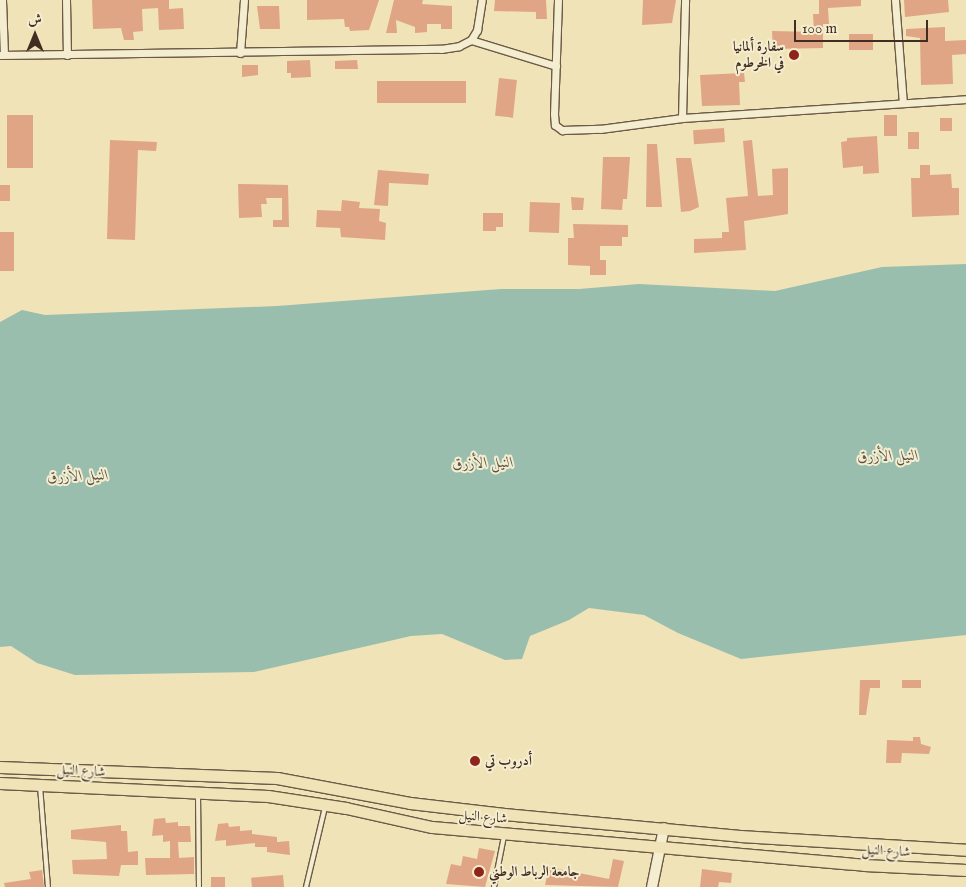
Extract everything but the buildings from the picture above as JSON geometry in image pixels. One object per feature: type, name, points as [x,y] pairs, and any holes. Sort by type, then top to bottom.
[{"type":"main road","name":"شارع النيل","points":[[0,768],[277,778],[410,804],[664,828],[966,850]]},
{"type":"main road","name":"شارع النيل","points":[[0,784],[198,791],[325,804],[432,828],[966,870]]},
{"type":"street","points":[[2,0],[2,55],[441,49],[458,46],[472,40],[477,30],[482,2],[474,0]]},
{"type":"street","points":[[66,0],[67,55]]},
{"type":"street","points":[[240,53],[244,0]]},
{"type":"street","points":[[558,0],[555,125],[562,130],[600,129],[682,118],[966,99]]},
{"type":"street","points":[[682,118],[685,0]]},
{"type":"street","points":[[895,0],[902,103]]},
{"type":"street","points":[[472,40],[556,66]]},
{"type":"street","points":[[652,887],[664,828]]},
{"type":"lane","points":[[40,784],[48,887]]},
{"type":"lane","points":[[198,791],[199,887]]},
{"type":"lane","points":[[306,887],[325,804]]},
{"type":"lane","points":[[494,887],[505,834]]},
{"type":"water","name":"النيل الأزرق","points":[[966,264],[966,635],[741,659],[678,633],[644,615],[589,608],[569,620],[530,636],[522,659],[505,660],[442,634],[411,636],[254,672],[75,675],[37,663],[11,646],[0,647],[0,322],[22,310],[45,315],[277,306],[501,289],[579,289],[639,284],[775,291],[882,267]]},
{"type":"place","name":"سفارة ألمانيا في الخرطوم","points":[[794,55]]},
{"type":"place","name":"أدروب تي","points":[[475,761]]},
{"type":"place","name":"جامعة الرباط الوطني","points":[[479,872]]}]
